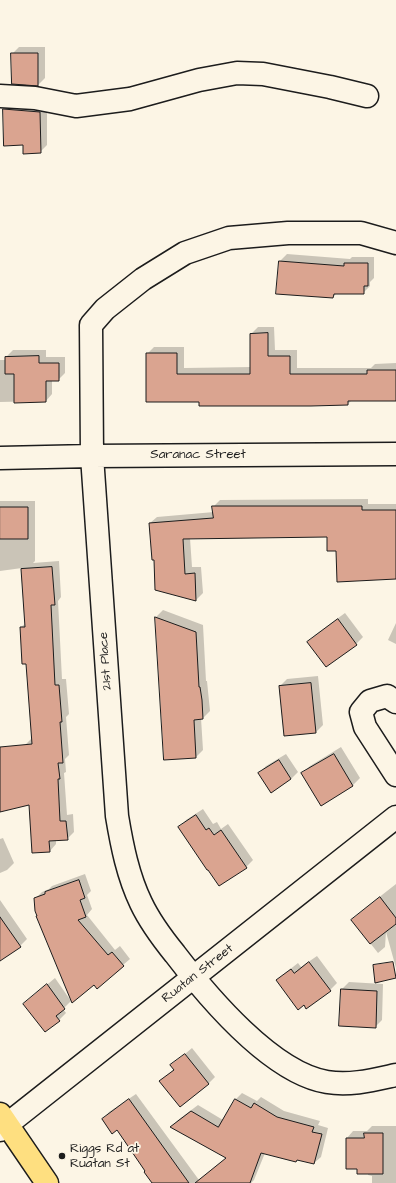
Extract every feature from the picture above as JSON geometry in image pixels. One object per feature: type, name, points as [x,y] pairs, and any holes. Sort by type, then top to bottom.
[{"type":"main road","points":[[2,1123],[47,1183]]},
{"type":"street","points":[[0,96],[35,98],[76,106],[130,99],[199,80],[238,73],[263,74],[367,96]]},
{"type":"street","name":"21st Place","points":[[396,243],[361,233],[288,233],[229,238],[185,253],[143,279],[105,309],[91,324],[92,456],[117,816],[122,847],[133,885],[142,905],[158,932],[193,978],[245,1034],[274,1057],[304,1075],[327,1082],[355,1083],[396,1076]]},
{"type":"street","name":"Saranac Street","points":[[0,458],[396,454]]},
{"type":"street","points":[[396,702],[387,696],[370,701],[361,712],[365,727],[396,775]]},
{"type":"street","name":"Ruatan Street","points":[[2,1123],[193,978],[396,817]]},
{"type":"building","points":[[11,53],[38,53],[38,86],[12,84]]},
{"type":"building","points":[[3,109],[40,112],[41,153],[23,154],[23,145],[4,146]]},
{"type":"building","points":[[279,261],[344,266],[344,263],[368,263],[368,286],[364,286],[364,294],[334,294],[333,298],[276,294]]},
{"type":"building","points":[[268,333],[268,356],[290,356],[290,374],[367,374],[367,370],[396,370],[396,401],[348,401],[348,405],[311,406],[199,406],[199,402],[146,402],[146,353],[177,353],[177,374],[250,374],[250,334]]},
{"type":"building","points":[[39,356],[39,363],[59,363],[59,381],[46,381],[46,402],[14,403],[14,374],[5,374],[5,357]]},
{"type":"building","points":[[212,506],[362,506],[362,510],[396,510],[396,579],[337,582],[336,551],[327,551],[327,537],[183,539],[185,574],[195,573],[196,601],[155,590],[154,560],[152,560],[149,523],[213,518]]},
{"type":"building","points":[[0,507],[28,507],[28,539],[0,539]]},
{"type":"building","points":[[52,567],[55,605],[51,605],[55,685],[59,685],[62,722],[60,722],[63,763],[58,763],[60,779],[58,779],[60,821],[66,821],[68,840],[49,841],[50,852],[32,853],[29,805],[0,812],[0,747],[32,744],[26,664],[22,664],[20,627],[25,627],[21,569]]},
{"type":"building","points":[[155,617],[196,632],[199,687],[202,700],[203,719],[194,720],[196,758],[164,760]]},
{"type":"building","points":[[338,619],[357,645],[326,667],[307,642]]},
{"type":"building","points":[[311,683],[316,733],[284,736],[279,686]]},
{"type":"building","points":[[334,754],[353,786],[321,806],[301,773]]},
{"type":"building","points":[[279,760],[291,779],[271,793],[258,773]]},
{"type":"building","points":[[196,815],[206,830],[209,828],[214,835],[221,830],[247,868],[219,886],[178,827]]},
{"type":"building","points":[[79,880],[85,898],[80,900],[86,917],[78,920],[108,955],[112,952],[124,966],[97,989],[94,985],[72,1003],[36,916],[34,898],[45,894],[45,892]]},
{"type":"building","points":[[380,897],[396,918],[396,924],[370,944],[351,920]]},
{"type":"building","points":[[0,917],[21,947],[0,961]]},
{"type":"building","points":[[309,962],[331,991],[306,1009],[304,1005],[298,1010],[276,980],[291,969],[294,973]]},
{"type":"building","points":[[393,962],[396,978],[375,983],[373,965]]},
{"type":"building","points":[[47,984],[65,1009],[56,1016],[60,1021],[45,1032],[23,1004]]},
{"type":"building","points":[[341,989],[377,991],[376,1028],[339,1026]]},
{"type":"building","points":[[185,1054],[209,1084],[180,1107],[159,1081],[174,1070],[170,1065]]},
{"type":"building","points":[[129,1099],[189,1183],[152,1183],[117,1130],[112,1134],[102,1119]]},
{"type":"building","points":[[235,1099],[251,1108],[254,1103],[277,1117],[314,1127],[312,1132],[322,1134],[314,1164],[297,1160],[296,1162],[261,1153],[250,1183],[195,1183],[226,1158],[170,1127],[191,1111],[218,1127]]},
{"type":"building","points":[[364,1133],[383,1133],[383,1174],[357,1174],[357,1169],[346,1169],[346,1138],[364,1138]]},
{"type":"place","name":"Riggs Rd at Ruatan St","points":[[62,1156]]}]
